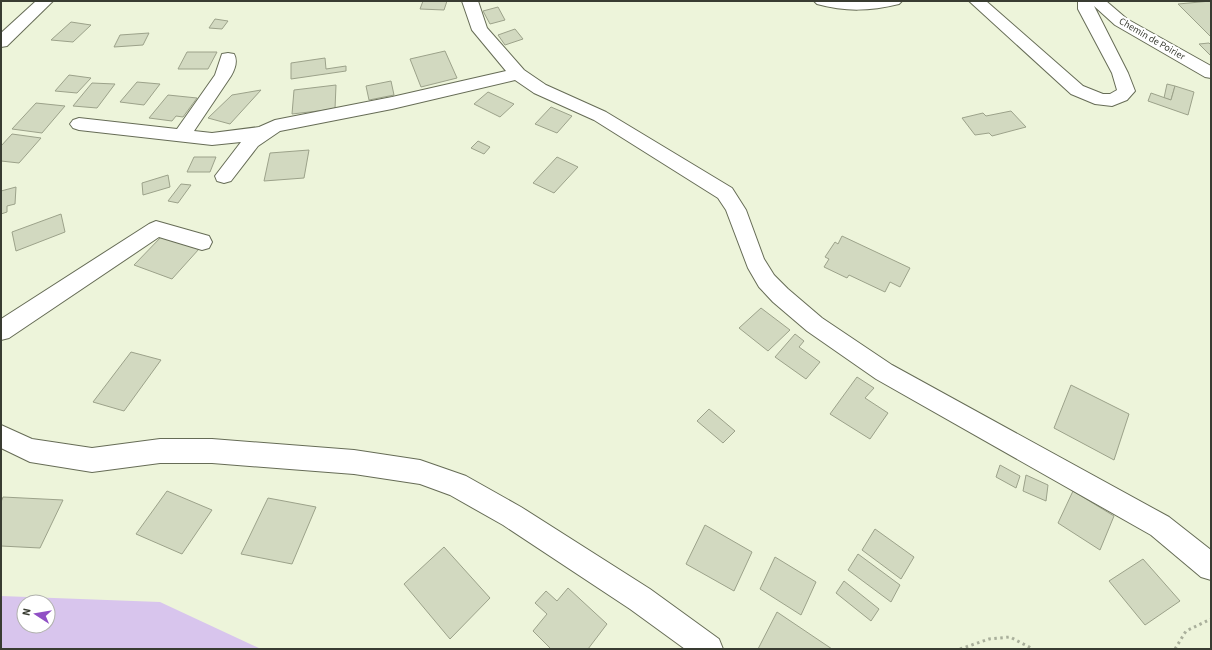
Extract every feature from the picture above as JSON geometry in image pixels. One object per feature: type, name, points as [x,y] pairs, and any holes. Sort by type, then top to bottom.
[{"type":"street","points":[[1,42],[45,1]]},
{"type":"street","points":[[470,1],[480,30],[518,74],[540,89],[600,116],[726,193],[735,205],[758,268],[776,292],[855,353],[884,372],[1160,526],[1211,567]]},
{"type":"street","points":[[822,1],[841,6],[858,8],[894,1]]},
{"type":"street","points":[[977,1],[1077,90],[1101,100],[1112,100],[1121,96],[1126,91],[1120,73],[1086,9],[1086,1]]},
{"type":"street","name":"Chemin de Poirier","points":[[1097,1],[1121,22],[1211,73]]},
{"type":"street","points":[[181,136],[222,76],[227,67],[228,58]]},
{"type":"street","points":[[79,124],[216,140],[260,133],[275,126],[392,103],[518,74]]},
{"type":"street","points":[[224,176],[249,144],[260,133]]},
{"type":"street","points":[[1,331],[156,229],[202,242]]},
{"type":"street","points":[[1,436],[30,450],[92,460],[160,451],[212,451],[354,462],[420,472],[458,485],[512,516],[640,599],[709,649]]},
{"type":"path","points":[[1175,649],[1186,631],[1211,619]]},
{"type":"path","points":[[960,649],[989,639],[1010,637],[1033,649]]},
{"type":"shaded area","points":[[1,596],[16,597],[16,634],[56,634],[56,598],[160,602],[261,649],[1,649]]},
{"type":"building","points":[[423,1],[447,1],[444,10],[420,9]]},
{"type":"building","points":[[1211,1],[1211,37],[1178,4]]},
{"type":"building","points":[[498,7],[505,20],[490,24],[483,11]]},
{"type":"building","points":[[215,19],[228,21],[222,29],[209,28]]},
{"type":"building","points":[[71,22],[91,25],[73,42],[51,40]]},
{"type":"building","points":[[515,29],[523,39],[505,45],[498,35]]},
{"type":"building","points":[[149,33],[143,45],[114,47],[120,35]]},
{"type":"building","points":[[1209,43],[1211,45],[1211,56],[1199,44]]},
{"type":"building","points":[[445,51],[457,78],[421,87],[410,59]]},
{"type":"building","points":[[187,52],[217,52],[208,69],[178,69]]},
{"type":"building","points":[[325,58],[326,69],[346,66],[346,71],[291,79],[291,63]]},
{"type":"building","points":[[69,75],[91,78],[77,93],[55,91]]},
{"type":"building","points":[[391,81],[394,95],[369,100],[366,86]]},
{"type":"building","points":[[137,82],[160,84],[144,105],[120,102]]},
{"type":"building","points":[[92,83],[115,84],[97,108],[73,106]]},
{"type":"building","points":[[1167,84],[1175,86],[1171,100],[1164,98]]},
{"type":"building","points":[[336,85],[335,109],[292,114],[294,90]]},
{"type":"building","points":[[1175,86],[1194,92],[1188,115],[1148,101],[1151,93],[1171,100]]},
{"type":"building","points":[[261,90],[230,124],[208,118],[232,95]]},
{"type":"building","points":[[488,92],[514,104],[500,117],[474,104]]},
{"type":"building","points":[[168,95],[197,98],[183,117],[176,116],[172,121],[149,118]]},
{"type":"building","points":[[36,103],[65,106],[42,133],[12,129]]},
{"type":"building","points":[[551,107],[572,116],[557,133],[535,124]]},
{"type":"building","points":[[1011,111],[1026,127],[992,136],[989,133],[975,135],[962,118],[983,113],[986,116]]},
{"type":"building","points":[[12,134],[41,138],[19,163],[1,161],[1,146]]},
{"type":"building","points":[[478,141],[490,147],[484,154],[471,148]]},
{"type":"building","points":[[309,150],[304,178],[264,181],[270,153]]},
{"type":"building","points":[[194,157],[216,157],[210,172],[187,172]]},
{"type":"building","points":[[557,157],[578,167],[554,193],[533,183]]},
{"type":"building","points":[[168,175],[170,187],[143,195],[142,183]]},
{"type":"building","points":[[181,184],[191,185],[178,203],[168,201]]},
{"type":"building","points":[[16,187],[15,204],[7,206],[7,212],[1,214],[1,191]]},
{"type":"building","points":[[61,214],[65,232],[16,251],[12,232]]},
{"type":"building","points":[[162,236],[199,249],[172,279],[134,265]]},
{"type":"building","points":[[842,236],[910,268],[900,287],[890,282],[885,292],[849,275],[847,278],[824,267],[829,259],[825,257],[835,242],[838,244]]},
{"type":"building","points":[[761,308],[790,330],[768,351],[739,328]]},
{"type":"building","points":[[795,334],[804,341],[799,347],[820,362],[806,379],[775,357]]},
{"type":"building","points":[[131,352],[161,360],[124,411],[93,402]]},
{"type":"building","points":[[857,377],[874,388],[865,398],[888,413],[870,439],[830,414]]},
{"type":"building","points":[[1071,385],[1129,414],[1114,460],[1054,428]]},
{"type":"building","points":[[709,409],[735,431],[723,443],[697,421]]},
{"type":"building","points":[[1000,465],[1020,476],[1016,488],[996,477]]},
{"type":"building","points":[[1026,475],[1048,485],[1046,501],[1023,491]]},
{"type":"building","points":[[167,491],[212,510],[182,554],[136,534]]},
{"type":"building","points":[[1073,491],[1114,516],[1100,550],[1058,523]]},
{"type":"building","points":[[3,497],[63,500],[40,548],[1,546],[1,502]]},
{"type":"building","points":[[268,498],[316,507],[292,564],[241,554]]},
{"type":"building","points":[[705,525],[752,552],[734,591],[686,564]]},
{"type":"building","points":[[875,529],[914,557],[901,579],[862,550]]},
{"type":"building","points":[[444,547],[490,598],[450,639],[404,584]]},
{"type":"building","points":[[858,554],[900,585],[891,602],[848,570]]},
{"type":"building","points":[[775,557],[816,582],[801,615],[760,589]]},
{"type":"building","points":[[1143,559],[1180,601],[1145,625],[1109,581]]},
{"type":"building","points":[[844,581],[879,609],[871,621],[836,593]]},
{"type":"building","points":[[568,588],[607,624],[588,649],[551,649],[533,631],[547,614],[535,603],[546,591],[557,601]]},
{"type":"building","points":[[777,612],[832,649],[758,649]]}]
